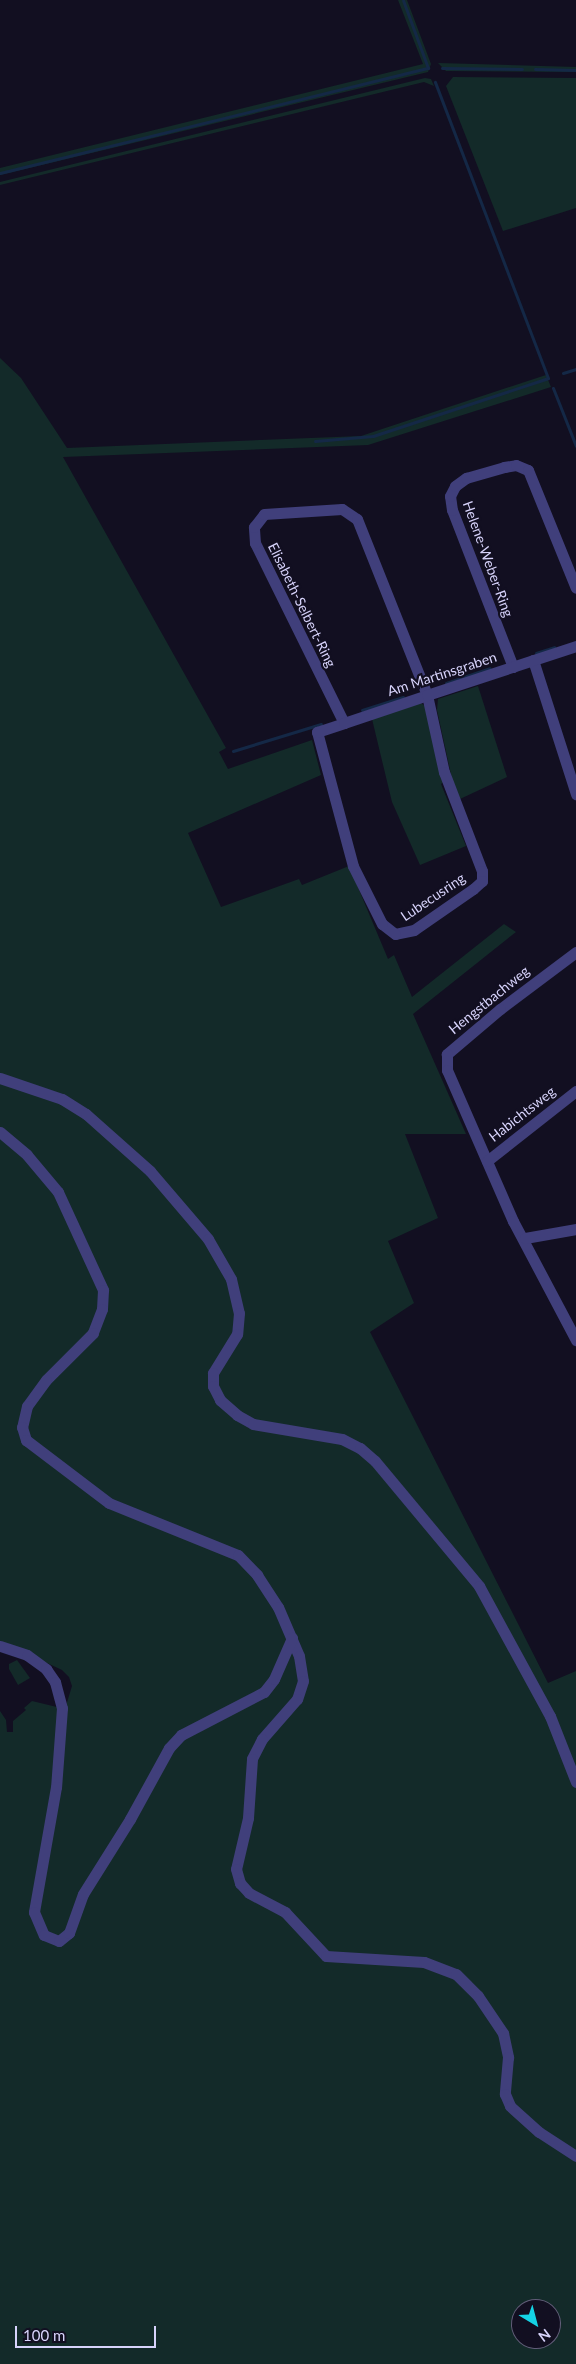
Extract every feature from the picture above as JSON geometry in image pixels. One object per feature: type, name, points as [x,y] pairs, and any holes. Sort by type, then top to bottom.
[{"type":"street","name":"Helene-Weber-Ring","points":[[513,667],[452,510],[450,496],[455,486],[466,478],[504,466],[520,466],[528,470],[576,588]]},
{"type":"street","name":"Elisabeth-Selbert-Ring","points":[[344,723],[255,542],[254,527],[264,514],[342,510],[356,517],[427,695]]},
{"type":"street","name":"Am Martinsgraben","points":[[317,732],[576,646]]},
{"type":"street","points":[[534,660],[576,794]]},
{"type":"street","name":"Lubecusring","points":[[317,732],[343,837],[366,894],[387,930],[399,935],[407,933],[473,889],[482,878],[444,772],[427,695]]},
{"type":"street","name":"Hengstbachweg","points":[[476,1139],[447,1070],[447,1054],[500,1009],[576,952]]},
{"type":"street","points":[[0,1078],[62,1099],[86,1114],[150,1171],[208,1239],[228,1272],[239,1313],[237,1334],[213,1373],[213,1386],[220,1400],[254,1424],[342,1439],[360,1448],[375,1461],[479,1586],[550,1716],[576,1782]]},
{"type":"street","name":"Habichtsweg","points":[[487,1161],[576,1091]]},
{"type":"street","points":[[0,1132],[27,1155],[58,1192],[103,1290],[102,1308],[93,1333],[46,1380],[24,1413],[22,1427],[26,1440],[109,1503],[238,1555],[264,1585],[292,1638],[301,1665],[301,1689],[292,1708],[268,1732],[253,1754],[248,1818],[236,1869],[240,1883],[249,1893],[285,1912],[326,1956],[341,1959],[424,1962],[456,1974],[483,2003],[505,2038],[508,2057],[506,2094],[510,2106],[539,2132],[576,2156]]},
{"type":"street","name":"Habichtsweg","points":[[476,1139],[513,1221],[525,1238],[576,1340]]},
{"type":"street","points":[[525,1238],[576,1228]]},
{"type":"street","points":[[0,1646],[27,1655],[46,1669],[55,1682],[62,1708],[56,1787],[34,1912],[44,1935],[59,1941],[69,1933],[83,1894],[130,1819],[169,1748],[181,1735],[264,1692],[274,1679],[292,1638]]},
{"type":"green space","points":[[398,0],[407,0],[431,64],[428,72],[0,175],[0,168],[423,64]]},
{"type":"green space","points":[[438,63],[576,67],[576,72],[446,71]]},
{"type":"green space","points":[[453,77],[576,78],[576,208],[503,231],[446,86]]},
{"type":"green space","points":[[425,78],[431,79],[434,86],[424,82],[0,185],[0,182]]},
{"type":"green space","points":[[0,358],[21,378],[67,448],[361,436],[546,375],[551,387],[368,445],[63,457],[226,748],[219,752],[228,769],[312,740],[321,775],[188,833],[221,907],[299,879],[302,885],[349,866],[388,959],[394,955],[412,997],[504,924],[516,932],[413,1014],[466,1134],[405,1134],[438,1218],[388,1241],[414,1303],[370,1332],[548,1683],[576,1671],[576,2364],[0,2364],[0,1711],[6,1720],[7,1732],[13,1732],[13,1721],[26,1710],[24,1708],[32,1701],[65,1709],[72,1686],[69,1677],[62,1670],[0,1641]]},
{"type":"green space","points":[[478,686],[507,777],[460,799],[452,779],[437,710],[438,699]]},
{"type":"green space","points":[[421,703],[425,706],[444,782],[441,784],[466,846],[420,865],[392,802],[372,719]]},
{"type":"green space","points":[[17,1660],[30,1678],[18,1685],[9,1669],[9,1664]]},
{"type":"waterway","points":[[0,173],[428,68],[403,0]]},
{"type":"waterway","points":[[442,68],[522,69]]},
{"type":"waterway","points":[[535,69],[576,70]]},
{"type":"waterway","points":[[315,441],[373,436],[548,378],[435,82]]},
{"type":"waterway","points":[[563,373],[576,369]]},
{"type":"waterway","points":[[553,388],[576,446]]},
{"type":"waterway","points":[[536,653],[554,647]]},
{"type":"waterway","points":[[446,683],[490,668]]},
{"type":"waterway","points":[[362,710],[403,697]]},
{"type":"waterway","points":[[233,751],[321,724]]}]
